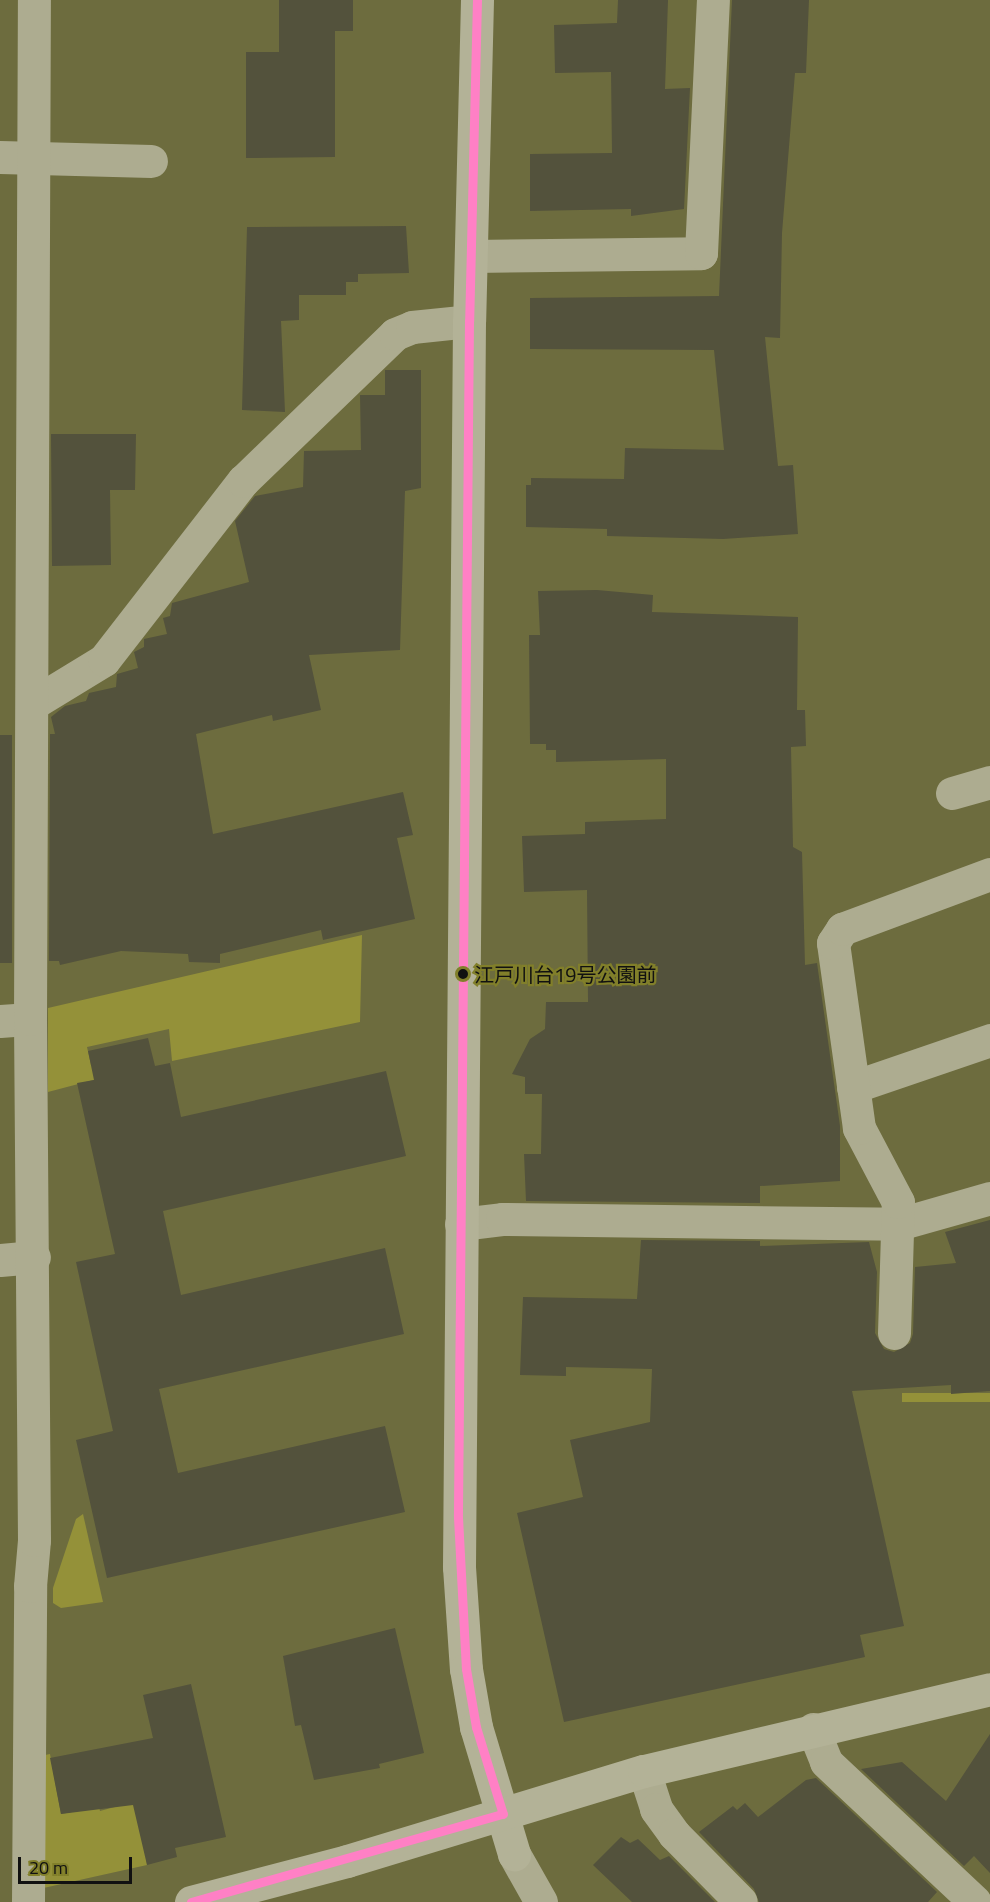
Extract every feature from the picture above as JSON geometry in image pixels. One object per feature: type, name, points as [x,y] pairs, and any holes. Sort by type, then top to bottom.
[{"type":"street","points":[[28,1902],[34,1257],[15,1020],[32,704],[16,158],[34,0]]},
{"type":"street","points":[[477,0],[470,321],[461,1224],[459,1517],[463,1637],[476,1727],[514,1854],[541,1902]]},
{"type":"street","points":[[471,256],[701,253],[713,0]]},
{"type":"street","points":[[16,158],[151,161]]},
{"type":"street","points":[[32,704],[104,660],[243,481],[395,334],[412,327],[470,321]]},
{"type":"street","points":[[952,793],[990,782]]},
{"type":"street","points":[[894,1333],[898,1202],[859,1128],[836,935],[990,874]]},
{"type":"street","points":[[853,1087],[990,1040]]},
{"type":"street","points":[[461,1224],[502,1220],[899,1224],[990,1198]]},
{"type":"street","points":[[0,1260],[34,1257]]},
{"type":"street","points":[[191,1902],[644,1772],[813,1729],[990,1689]]},
{"type":"street","points":[[813,1729],[826,1762],[975,1902]]},
{"type":"street","points":[[644,1772],[656,1809],[674,1834],[741,1902]]},
{"type":"shaded area","points":[[362,935],[360,1022],[172,1061],[169,1029],[87,1047],[91,1065],[101,1078],[48,1092],[48,1008]]},
{"type":"shaded area","points":[[902,1393],[990,1393],[990,1402],[902,1402]]},
{"type":"shaded area","points":[[83,1514],[103,1602],[61,1608],[53,1603],[53,1588],[76,1519]]},
{"type":"shaded area","points":[[50,1754],[61,1814],[99,1807],[100,1811],[140,1800],[147,1865],[39,1889],[40,1756]]},
{"type":"building","points":[[279,0],[353,0],[353,31],[335,31],[335,157],[246,158],[246,52],[279,52]]},
{"type":"building","points":[[618,0],[668,0],[665,89],[690,88],[684,209],[631,216],[631,209],[530,211],[530,154],[612,153],[611,72],[555,73],[554,25],[617,23]]},
{"type":"building","points":[[732,0],[809,0],[806,73],[795,73],[782,233],[780,338],[765,337],[778,466],[793,465],[798,534],[723,539],[607,536],[607,529],[526,527],[526,485],[531,485],[531,478],[624,479],[625,448],[724,450],[714,350],[530,349],[530,298],[719,296]]},
{"type":"building","points":[[406,226],[409,273],[358,274],[358,282],[346,282],[346,295],[299,295],[299,320],[281,321],[285,412],[242,410],[247,227]]},
{"type":"building","points":[[385,370],[421,370],[421,488],[405,491],[400,650],[309,655],[321,710],[273,721],[272,715],[196,734],[213,834],[403,792],[413,835],[397,838],[415,919],[323,940],[321,930],[220,954],[220,963],[189,962],[188,954],[121,951],[60,965],[59,961],[49,961],[50,734],[55,734],[51,717],[65,706],[86,701],[89,693],[116,687],[117,674],[138,668],[134,652],[144,647],[144,639],[167,634],[163,618],[170,616],[172,603],[249,582],[235,521],[255,496],[303,487],[304,451],[361,450],[360,395],[385,395]]},
{"type":"building","points":[[51,434],[136,434],[135,490],[110,490],[111,565],[52,566]]},
{"type":"building","points":[[597,590],[653,595],[652,612],[798,617],[797,710],[805,710],[806,746],[791,747],[793,847],[802,852],[805,965],[817,963],[840,1126],[840,1181],[760,1186],[760,1203],[526,1201],[524,1154],[541,1154],[542,1094],[525,1094],[525,1077],[512,1074],[530,1039],[545,1029],[546,1002],[588,1002],[587,890],[524,892],[522,836],[585,834],[585,822],[666,819],[666,759],[556,762],[556,750],[546,750],[546,744],[530,744],[529,635],[540,635],[538,591]]},
{"type":"building","points":[[0,735],[12,735],[12,963],[0,963]]},
{"type":"building","points":[[148,1038],[155,1066],[170,1063],[181,1117],[386,1071],[406,1156],[163,1211],[181,1295],[385,1248],[404,1334],[159,1389],[178,1473],[385,1426],[405,1512],[107,1578],[76,1440],[113,1431],[76,1262],[115,1254],[77,1083],[94,1080],[88,1051]]},
{"type":"building","points":[[990,1220],[990,1391],[951,1394],[951,1385],[852,1391],[904,1626],[860,1635],[865,1657],[564,1722],[517,1513],[583,1497],[570,1440],[650,1422],[652,1369],[566,1367],[566,1376],[520,1375],[523,1297],[637,1299],[641,1240],[760,1241],[760,1246],[869,1242],[877,1272],[875,1333],[884,1349],[894,1352],[910,1343],[913,1334],[915,1267],[956,1263],[945,1232]]},
{"type":"building","points":[[395,1628],[424,1753],[379,1764],[380,1768],[314,1780],[301,1725],[295,1726],[283,1656]]},
{"type":"building","points":[[191,1684],[226,1837],[175,1848],[177,1857],[147,1865],[133,1805],[61,1814],[50,1758],[153,1738],[143,1695]]},
{"type":"building","points":[[990,1734],[990,1873],[974,1856],[964,1866],[861,1769],[902,1762],[946,1801]]},
{"type":"building","points":[[816,1778],[937,1892],[928,1902],[759,1902],[754,1889],[699,1832],[733,1806],[737,1810],[745,1803],[758,1817],[806,1780]]},
{"type":"building","points":[[621,1837],[630,1843],[638,1839],[660,1860],[669,1856],[715,1902],[632,1902],[593,1865]]},
{"type":"transit line","points":[[477,0],[469,321],[458,1517],[466,1669],[476,1727],[503,1814]]},
{"type":"transit line","points":[[191,1902],[503,1814]]},
{"type":"place","name":"江戸川台19号公園前","points":[[463,974]]}]
